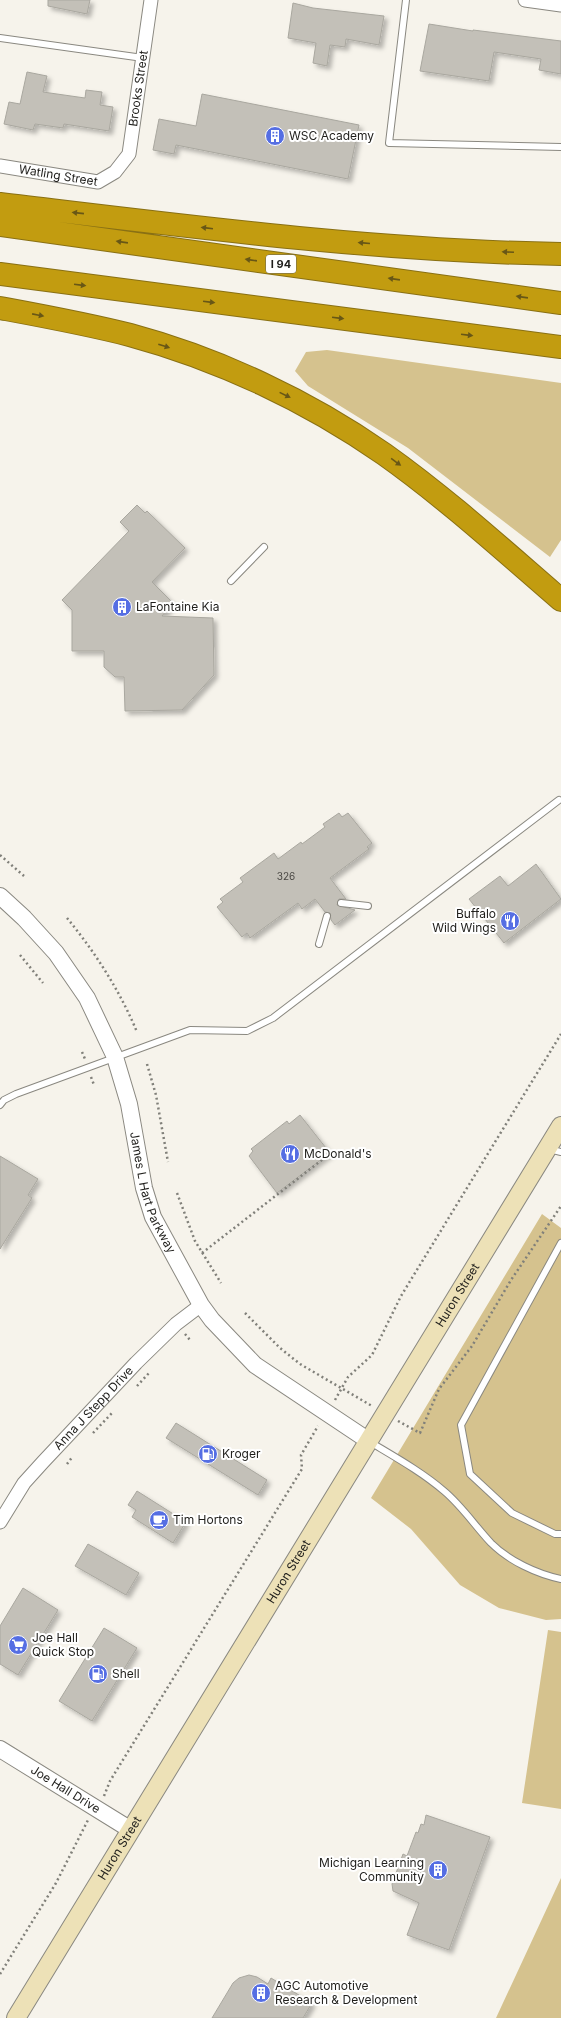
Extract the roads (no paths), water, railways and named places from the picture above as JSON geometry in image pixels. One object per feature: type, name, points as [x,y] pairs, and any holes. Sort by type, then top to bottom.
[{"type":"highway","points":[[0,204],[274,236],[433,249],[561,254]]},
{"type":"highway","name":"I 94","points":[[0,225],[561,303]]},
{"type":"highway","points":[[0,274],[561,347]]},
{"type":"highway","points":[[0,308],[83,324],[131,336],[219,366],[287,396],[336,423],[383,453],[427,486],[561,600]]},
{"type":"main road","name":"Huron Street","points":[[16,2018],[369,1441],[554,1150],[561,1126]]},
{"type":"street","name":"Brooks Street","points":[[115,172],[129,154],[151,0]]},
{"type":"street","points":[[525,0],[561,5]]},
{"type":"street","name":"Watling Street","points":[[0,166],[98,182],[115,172]]},
{"type":"street","name":"James L Hart Parkway","points":[[0,896],[24,918],[56,954],[87,998],[115,1057],[128,1104],[144,1188],[152,1217],[201,1305],[212,1320],[255,1365],[369,1441]]},
{"type":"street","name":"Anna J Stepp Drive","points":[[0,1522],[24,1483],[43,1462],[136,1363],[176,1324],[201,1305]]},
{"type":"street","name":"Joe Hall Drive","points":[[0,1749],[131,1830]]},
{"type":"lane","points":[[406,0],[389,143],[561,147]]},
{"type":"lane","points":[[0,38],[143,58]]},
{"type":"lane","points":[[231,581],[264,547]]},
{"type":"lane","points":[[0,1105],[4,1100],[16,1094],[190,1030],[247,1032],[273,1018],[559,800]]},
{"type":"lane","points":[[342,903],[368,906]]},
{"type":"lane","points":[[319,944],[328,916]]},
{"type":"lane","points":[[561,1243],[460,1425],[470,1474],[512,1513],[555,1534],[561,1534]]},
{"type":"lane","points":[[369,1441],[413,1468],[444,1491],[492,1544],[508,1556],[534,1570],[561,1579]]},
{"type":"place","name":"WSC Academy","points":[[275,136]]},
{"type":"place","name":"LaFontaine Kia","points":[[122,607]]},
{"type":"place","name":"Buffalo Wild Wings","points":[[510,921]]},
{"type":"place","name":"McDonald's","points":[[290,1154]]},
{"type":"place","name":"Kroger","points":[[208,1454]]},
{"type":"place","name":"Tim Hortons","points":[[159,1520]]},
{"type":"place","name":"Joe Hall Quick Stop","points":[[18,1645]]},
{"type":"place","name":"Shell","points":[[98,1674]]},
{"type":"place","name":"Michigan Learning Community","points":[[438,1870]]},
{"type":"place","name":"AGC Automotive Research & Development","points":[[261,1993]]}]
